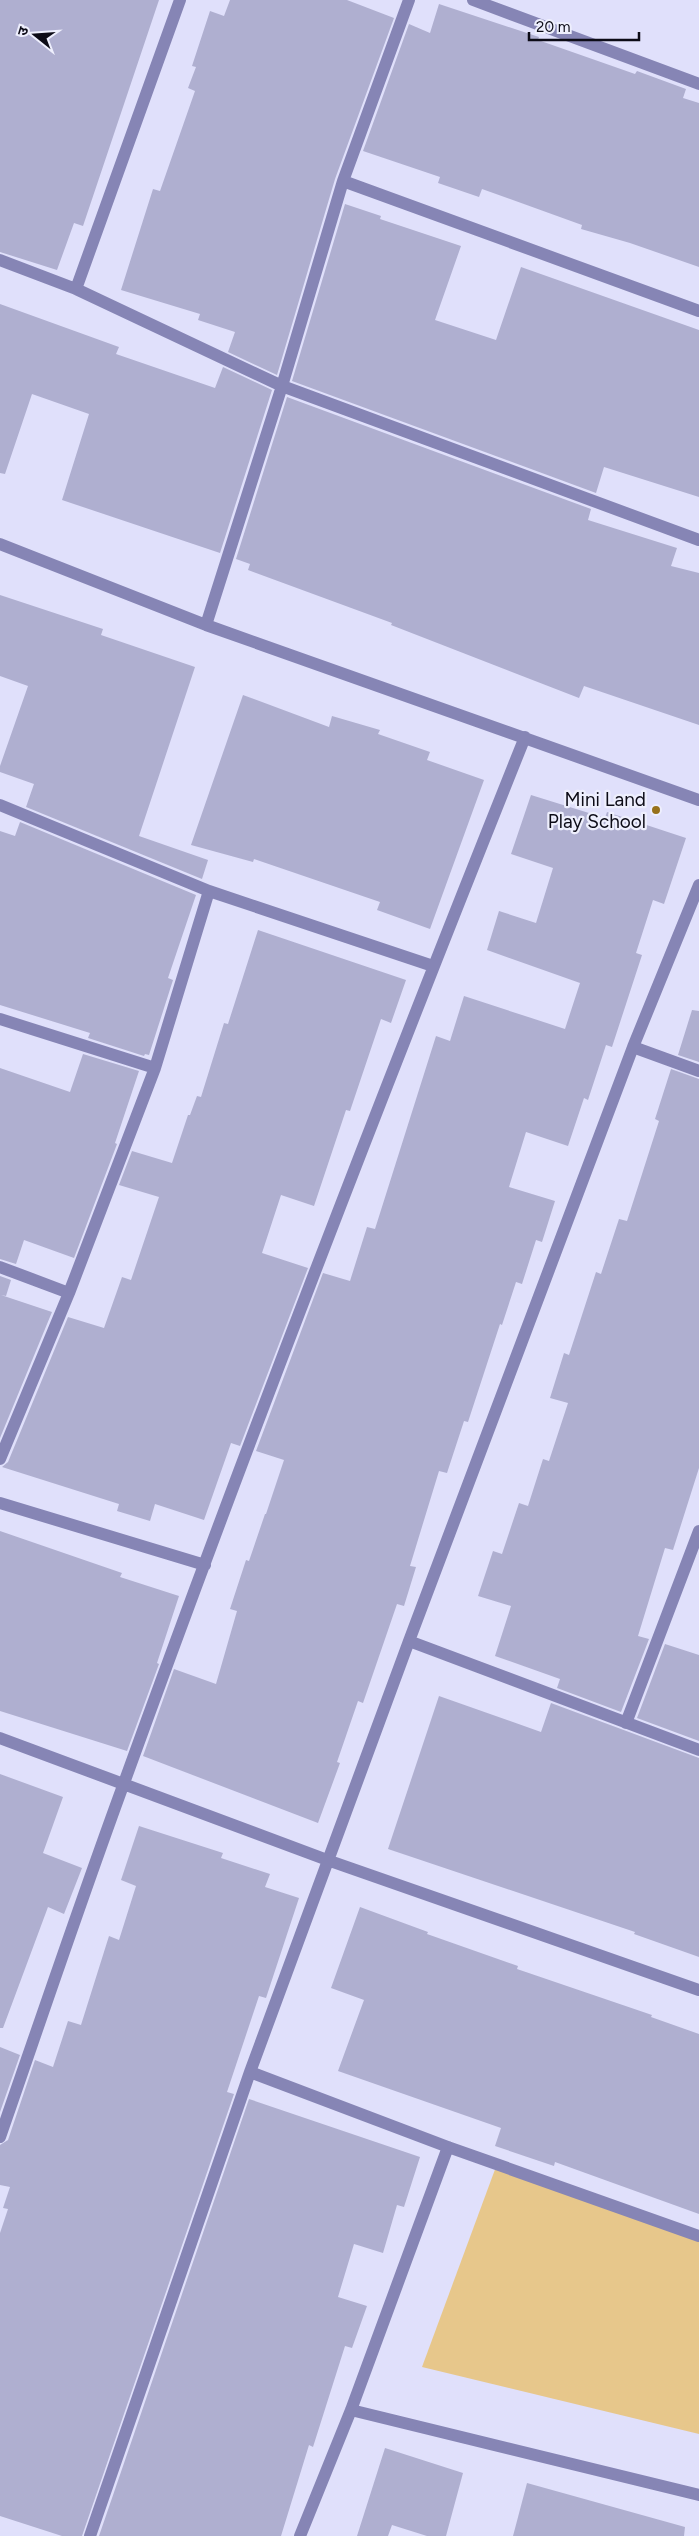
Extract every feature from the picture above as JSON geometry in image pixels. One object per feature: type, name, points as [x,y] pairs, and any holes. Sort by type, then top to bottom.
[{"type":"street","points":[[76,289],[180,0]]},
{"type":"street","points":[[206,626],[282,386],[343,181],[409,0]]},
{"type":"street","points":[[473,0],[699,84]]},
{"type":"street","points":[[343,181],[699,311]]},
{"type":"street","points":[[0,260],[76,289],[282,386],[699,540]]},
{"type":"street","points":[[0,544],[206,626],[699,800]]},
{"type":"street","points":[[0,2138],[123,1785],[204,1565],[433,966],[525,737]]},
{"type":"street","points":[[0,805],[210,891],[433,966]]},
{"type":"street","points":[[90,2536],[250,2072],[330,1861],[409,1641],[633,1047],[699,885]]},
{"type":"street","points":[[0,1459],[69,1293],[155,1068],[210,891]]},
{"type":"street","points":[[0,1019],[155,1068]]},
{"type":"street","points":[[633,1047],[699,1071]]},
{"type":"street","points":[[0,1267],[69,1293]]},
{"type":"street","points":[[0,1503],[204,1565]]},
{"type":"street","points":[[626,1723],[699,1531]]},
{"type":"street","points":[[409,1641],[699,1750]]},
{"type":"street","points":[[0,1738],[330,1861],[699,1990]]},
{"type":"street","points":[[250,2072],[448,2147],[699,2236]]},
{"type":"street","points":[[300,2536],[351,2410],[448,2147]]},
{"type":"street","points":[[351,2410],[699,2496]]},
{"type":"shaded area","points":[[497,2164],[699,2239],[699,2434],[422,2367]]},
{"type":"building","points":[[0,0],[159,0],[83,226],[74,223],[57,270],[0,252]]},
{"type":"building","points":[[230,0],[347,0],[394,18],[335,179],[277,375],[228,352],[235,332],[198,320],[200,314],[121,290],[153,189],[160,191],[195,91],[188,88],[196,67],[192,66],[210,11],[224,16]]},
{"type":"building","points":[[439,4],[539,37],[538,40],[635,74],[637,71],[686,89],[683,98],[699,103],[699,267],[630,243],[581,229],[582,225],[482,189],[479,197],[438,183],[440,177],[363,151],[409,24],[430,33]]},
{"type":"building","points":[[345,204],[381,216],[380,219],[461,246],[435,320],[496,340],[521,267],[699,330],[699,497],[604,467],[596,493],[292,381]]},
{"type":"building","points":[[0,304],[119,347],[116,354],[215,388],[223,367],[272,390],[220,553],[62,500],[89,414],[32,394],[5,474],[0,473]]},
{"type":"building","points":[[287,397],[591,509],[588,520],[677,548],[671,566],[699,573],[699,725],[584,686],[579,698],[391,625],[392,623],[248,570],[250,564],[236,559]]},
{"type":"building","points":[[0,595],[103,629],[101,635],[195,667],[139,836],[208,860],[202,879],[26,807],[34,784],[0,772],[0,766],[28,686],[0,676]]},
{"type":"building","points":[[243,695],[329,727],[332,716],[380,730],[378,734],[430,752],[427,760],[484,780],[430,929],[377,910],[380,902],[254,859],[253,862],[191,845]]},
{"type":"building","points":[[531,795],[605,818],[607,812],[686,838],[664,904],[653,900],[636,953],[642,955],[612,1047],[606,1045],[588,1100],[584,1098],[568,1146],[526,1132],[509,1187],[555,1201],[542,1242],[536,1240],[522,1284],[516,1282],[502,1325],[500,1324],[468,1422],[464,1421],[447,1473],[439,1471],[410,1566],[416,1567],[404,1606],[397,1604],[363,1703],[358,1701],[337,1762],[340,1763],[318,1823],[143,1756],[174,1669],[216,1684],[237,1611],[230,1609],[246,1560],[249,1561],[284,1460],[256,1451],[323,1273],[350,1281],[367,1227],[375,1229],[436,1036],[450,1041],[464,996],[565,1029],[580,983],[487,950],[499,911],[536,923],[553,868],[511,854]]},
{"type":"building","points":[[20,822],[196,895],[168,978],[173,980],[149,1055],[145,1054],[144,1056],[88,1038],[90,1033],[0,1005],[0,831],[15,836]]},
{"type":"building","points":[[258,930],[406,980],[391,1023],[381,1019],[350,1111],[346,1110],[314,1206],[281,1195],[262,1253],[308,1268],[240,1446],[231,1443],[204,1520],[155,1504],[150,1521],[117,1511],[119,1504],[2,1467],[8,1462],[68,1317],[104,1328],[122,1277],[131,1280],[159,1197],[119,1185],[132,1151],[172,1163],[188,1115],[190,1115],[197,1096],[201,1097],[224,1023],[228,1024]]},
{"type":"building","points":[[692,1010],[699,1011],[699,1062],[678,1055]]},
{"type":"building","points":[[83,1054],[139,1071],[115,1143],[117,1144],[74,1258],[24,1240],[16,1264],[0,1259],[0,1068],[70,1092]]},
{"type":"building","points":[[671,1069],[699,1079],[699,1468],[673,1550],[665,1548],[638,1636],[649,1639],[621,1712],[557,1688],[560,1679],[495,1656],[511,1606],[478,1596],[493,1551],[502,1554],[519,1503],[528,1506],[543,1459],[549,1461],[568,1403],[550,1398],[564,1353],[569,1355],[596,1272],[601,1274],[619,1219],[627,1221],[659,1121],[655,1119]]},
{"type":"building","points":[[0,1276],[11,1280],[6,1296],[1,1295],[52,1312],[0,1438]]},
{"type":"building","points":[[0,1531],[122,1573],[120,1577],[179,1596],[157,1663],[159,1664],[127,1751],[0,1711]]},
{"type":"building","points":[[665,1644],[699,1655],[699,1741],[637,1718]]},
{"type":"building","points":[[439,1696],[541,1732],[551,1703],[699,1758],[699,1957],[634,1934],[635,1932],[388,1849]]},
{"type":"building","points":[[0,1774],[63,1797],[43,1853],[82,1868],[64,1914],[48,1907],[3,2028],[0,2028]]},
{"type":"building","points":[[139,1826],[223,1853],[221,1858],[270,1874],[265,1887],[299,1898],[266,1998],[259,1996],[227,2092],[234,2094],[82,2536],[62,2536],[0,2516],[0,2233],[8,2209],[3,2208],[10,2187],[0,2185],[0,2145],[8,2140],[35,2060],[53,2067],[68,2021],[81,2025],[109,1936],[119,1940],[136,1886],[121,1880]]},
{"type":"building","points":[[360,1907],[428,1932],[427,1934],[518,1966],[517,1969],[652,2015],[651,2017],[699,2034],[699,2214],[555,2162],[554,2166],[495,2146],[501,2128],[338,2071],[364,2000],[331,1988]]},
{"type":"building","points":[[0,2047],[20,2055],[0,2112]]},
{"type":"building","points":[[249,2099],[420,2157],[404,2207],[397,2205],[383,2253],[354,2244],[338,2297],[367,2306],[352,2348],[345,2346],[313,2447],[309,2445],[281,2536],[99,2536]]},
{"type":"building","points":[[385,2448],[463,2473],[446,2536],[427,2536],[392,2525],[388,2536],[357,2536]]},
{"type":"building","points":[[527,2483],[685,2527],[684,2536],[513,2536]]},
{"type":"place","name":"Mini Land Play School","points":[[656,810]]}]
